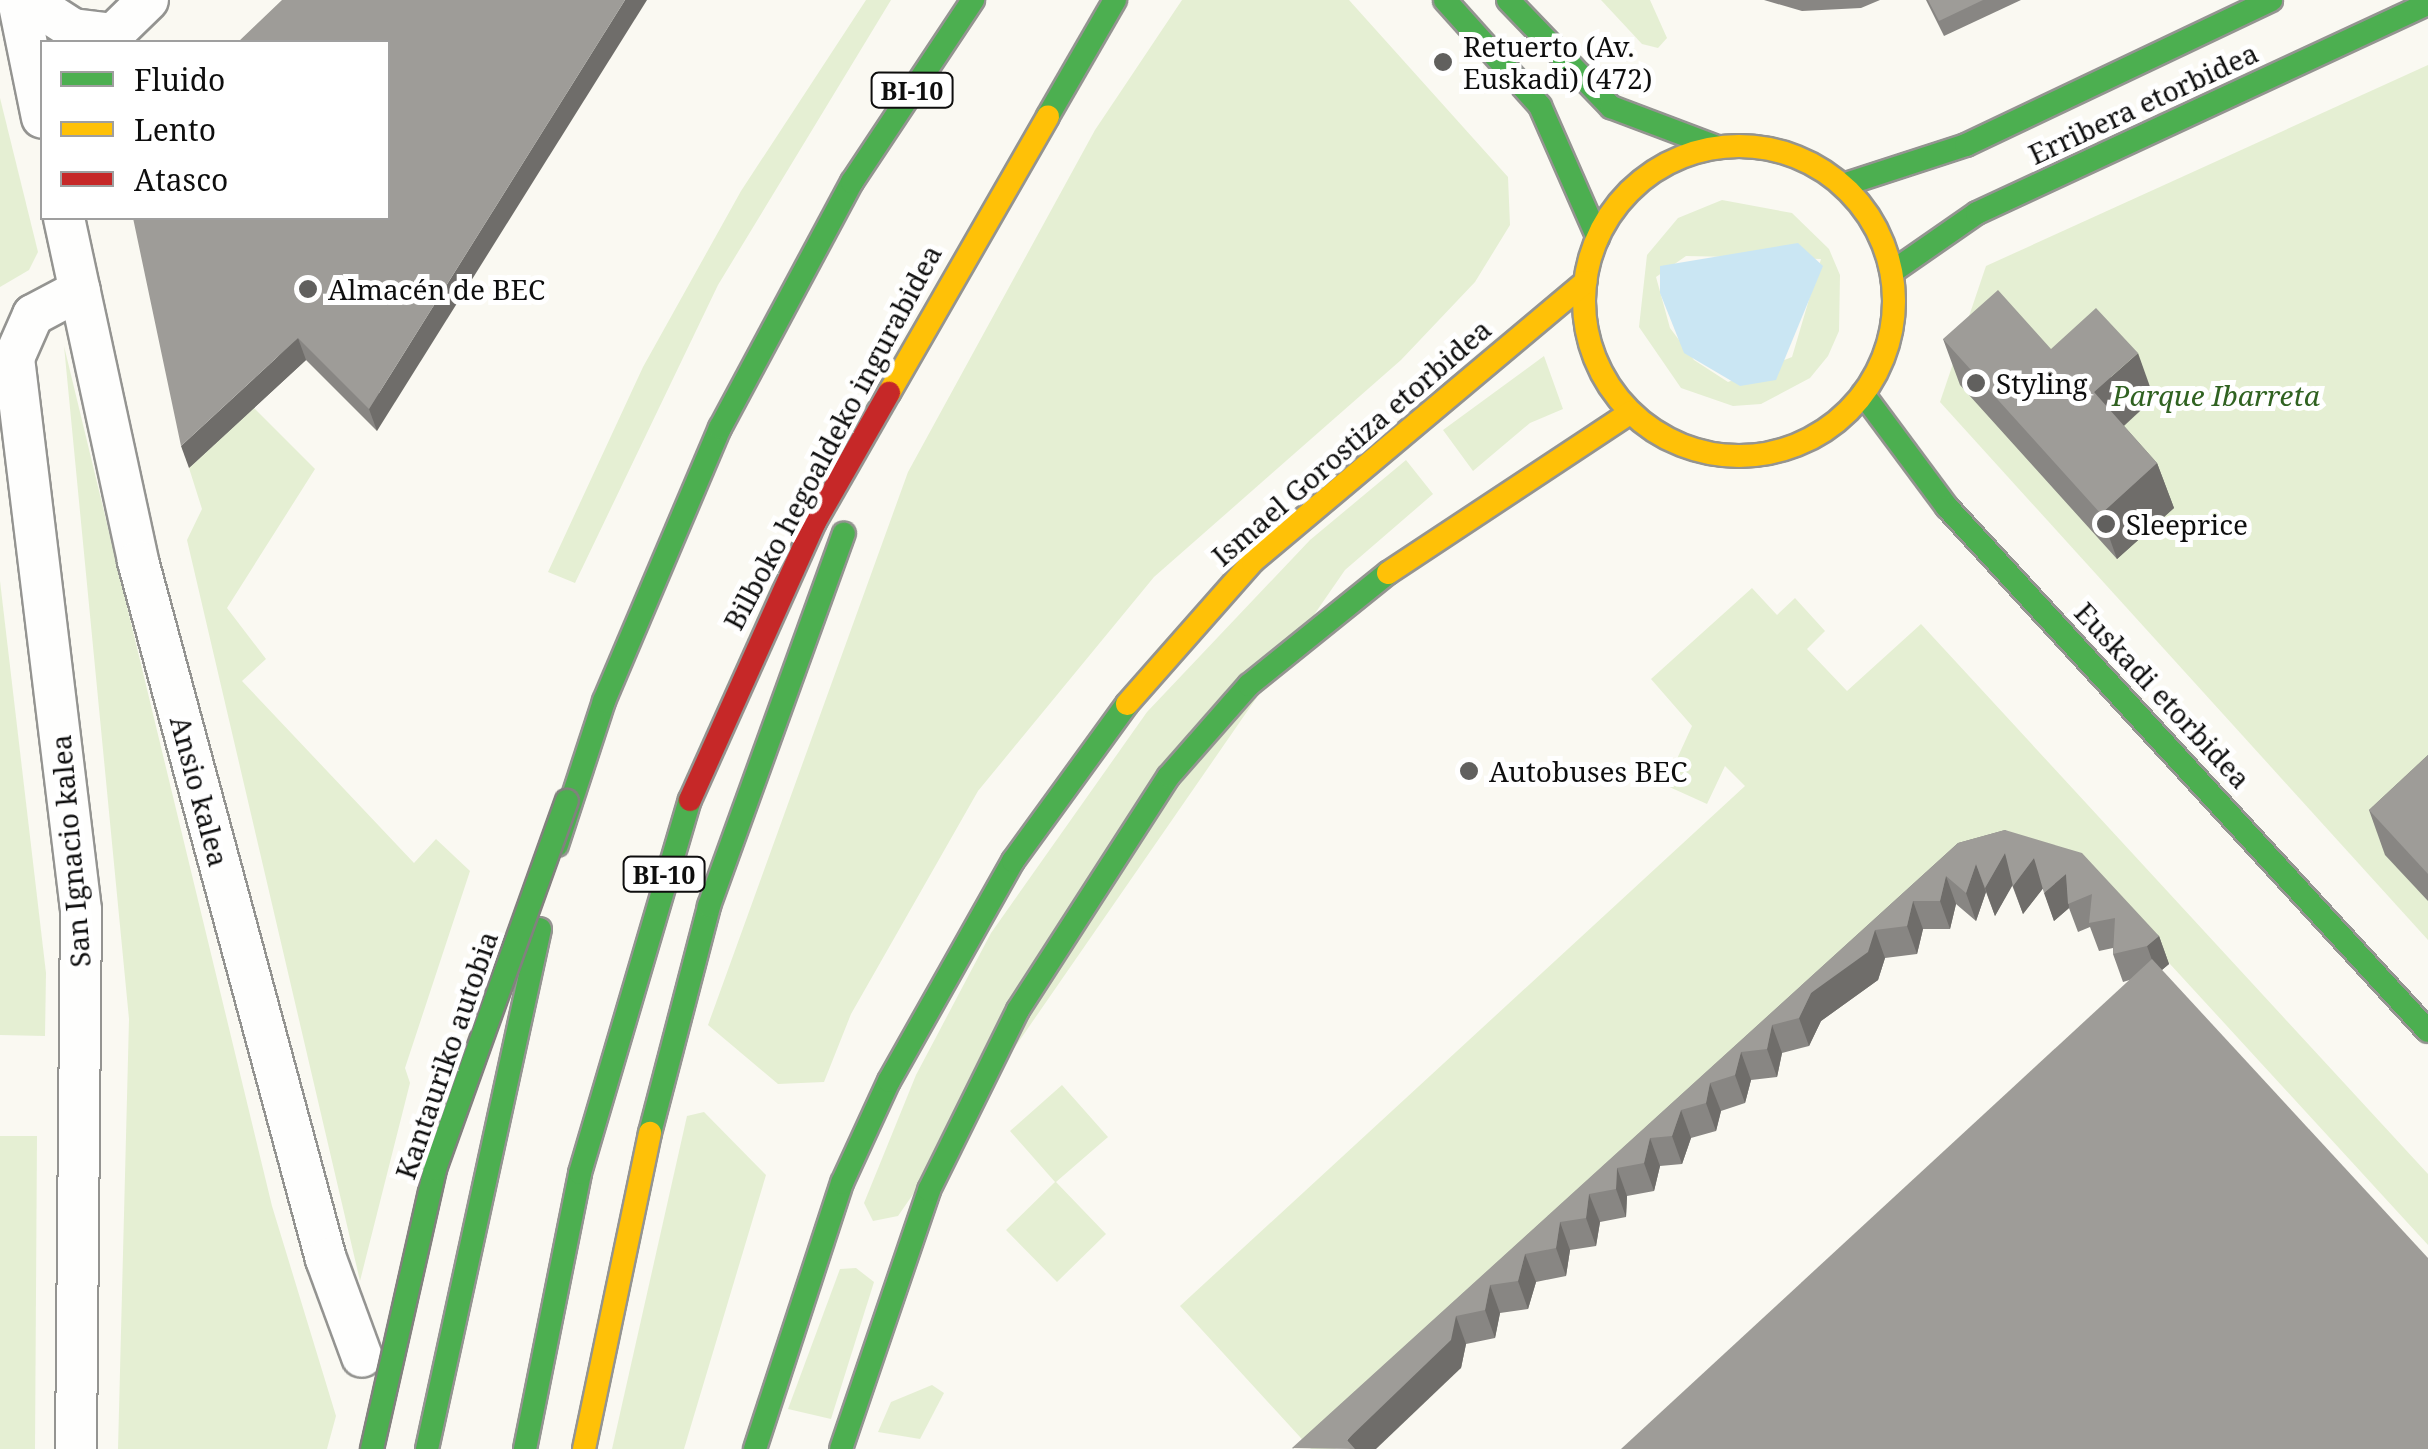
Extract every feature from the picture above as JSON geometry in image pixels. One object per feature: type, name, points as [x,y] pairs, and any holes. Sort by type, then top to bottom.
[{"type":"main road","name":"BI-10","points":[[566,801],[661,557],[782,304],[974,0]]},
{"type":"main road","name":"Bilboko hegoaldeko ingurabidea","points":[[525,1449],[580,1173],[679,824],[766,621],[917,339],[1115,0]]},
{"type":"main road","points":[[1445,0],[1540,106],[1598,238]]},
{"type":"main road","points":[[1508,0],[1611,107],[1650,129],[1717,147],[1797,156],[1842,184],[1874,225],[1892,272],[1890,337],[1863,394],[1814,437],[1751,456],[1686,447],[1630,412],[1593,353],[1585,282],[1598,238],[1643,179],[1717,147]]},
{"type":"main road","name":"Erribera etorbidea","points":[[1842,184],[1966,145],[2271,0]]},
{"type":"main road","name":"Erribera etorbidea","points":[[1892,272],[1977,213],[2428,4]]},
{"type":"main road","name":"Ismael Gorostiza etorbidea","points":[[755,1449],[842,1183],[889,1081],[1014,861],[1096,738],[1253,561],[1585,282]]},
{"type":"main road","points":[[584,1449],[628,1216],[709,906],[917,339]]},
{"type":"main road","name":"Euskadi etorbidea","points":[[1863,394],[1947,507],[2428,1031]]},
{"type":"main road","points":[[841,1449],[929,1190],[1018,1010],[1169,776],[1336,607],[1630,412]]},
{"type":"main road","name":"Kantauriko autobia","points":[[372,1449],[435,1168],[566,801]]},
{"type":"main road","points":[[428,1449],[566,801]]},
{"type":"street","points":[[18,0],[40,108]]},
{"type":"street","points":[[28,0],[74,29],[109,38],[148,0]]},
{"type":"street","name":"Ansio kalea","points":[[64,220],[143,580],[326,1258],[362,1357]]},
{"type":"street","name":"San Ignacio kalea","points":[[76,1449],[80,910],[14,358],[33,315],[80,290]]},
{"type":"green space","points":[[866,0],[891,0],[718,285],[575,583],[548,572],[643,367],[741,191]]},
{"type":"green space","points":[[1182,0],[1349,0],[1508,177],[1510,225],[1475,282],[1401,360],[1154,577],[978,791],[851,1014],[824,1082],[778,1084],[708,1025],[908,472],[1095,130]]},
{"type":"green space","points":[[1601,0],[1650,0],[1667,38],[1658,48],[1642,44]]},
{"type":"green space","name":"Parque Ibarreta","points":[[2428,65],[2428,940],[1940,402],[1986,266]]},
{"type":"green space","points":[[0,98],[38,252],[29,270],[0,287]]},
{"type":"green space","points":[[1722,200],[1792,213],[1829,249],[1840,275],[1839,331],[1828,356],[1810,378],[1761,404],[1733,406],[1681,388],[1639,327],[1647,255],[1678,218]],"holes":[[[1686,256],[1821,259],[1792,357],[1728,382],[1694,360],[1670,328],[1656,277]]]},
{"type":"green space","points":[[64,346],[272,1206],[336,1416],[327,1449],[118,1449],[129,1019]]},
{"type":"green space","points":[[1544,356],[1563,409],[1530,423],[1473,471],[1443,430]]},
{"type":"green space","points":[[254,408],[315,469],[227,608],[266,659],[242,681],[414,863],[436,839],[470,871],[405,1068],[410,1083],[360,1281],[187,540],[202,509],[189,468]]},
{"type":"green space","points":[[1406,460],[1433,494],[1345,570],[898,1216],[873,1221],[864,1203],[916,1075],[991,933],[1147,712],[1310,540]]},
{"type":"green space","points":[[0,581],[46,973],[45,1036],[0,1035]]},
{"type":"green space","points":[[1752,588],[1777,615],[1795,598],[1825,631],[1807,649],[1847,691],[1921,624],[2428,1174],[2428,1245],[2114,903],[2070,870],[1943,890],[1335,1449],[1311,1449],[1180,1306],[1745,786],[1725,766],[1707,804],[1665,785],[1692,726],[1651,679]]},
{"type":"green space","points":[[1062,1085],[1108,1137],[1056,1182],[1106,1234],[1057,1282],[1006,1230],[1055,1182],[1010,1131]]},
{"type":"green space","points":[[704,1112],[766,1175],[684,1449],[612,1449],[687,1116]]},
{"type":"green space","points":[[0,1136],[37,1136],[35,1449],[0,1449]]},
{"type":"green space","points":[[856,1268],[874,1282],[831,1419],[788,1409],[840,1269]]},
{"type":"green space","points":[[932,1385],[944,1393],[920,1439],[878,1432],[891,1402]]},
{"type":"water","points":[[1798,243],[1823,266],[1776,380],[1740,386],[1684,353],[1660,293],[1660,266]]},
{"type":"building","name":"Almacén de BEC","points":[[282,0],[625,0],[369,409],[298,338],[181,446],[133,220],[390,220],[390,40],[240,40]]},
{"type":"building","points":[[1928,0],[1983,0],[1939,21]]},
{"type":"building","points":[[1998,290],[2051,349],[2096,308],[2138,353],[2094,392],[2157,463],[2101,514],[1943,339]]},
{"type":"building","points":[[2428,755],[2428,874],[2369,810]]},
{"type":"building","points":[[2005,830],[2082,853],[2159,936],[2147,946],[2113,954],[2115,918],[2089,923],[2092,894],[2068,904],[2066,874],[2044,893],[2034,858],[2013,886],[2005,853],[1985,888],[1976,864],[1966,893],[1946,876],[1940,901],[1913,901],[1907,926],[1875,930],[1868,952],[1811,993],[1799,1018],[1772,1025],[1767,1049],[1741,1052],[1735,1075],[1710,1083],[1706,1103],[1681,1110],[1672,1136],[1650,1138],[1644,1163],[1617,1168],[1616,1189],[1589,1194],[1586,1218],[1560,1222],[1556,1248],[1525,1254],[1518,1281],[1490,1285],[1485,1310],[1456,1316],[1451,1340],[1347,1440],[1355,1449],[1292,1448],[1958,843]]},
{"type":"building","points":[[2152,959],[2428,1258],[2428,1449],[1621,1449]]},
{"type":"traffic: fast","points":[[557,845],[604,701],[720,428],[852,182],[973,0]]},
{"type":"traffic: fast","points":[[1048,116],[1115,0]]},
{"type":"traffic: fast","points":[[1445,0],[1540,106],[1598,238]]},
{"type":"traffic: fast","points":[[1508,0],[1611,107],[1717,147]]},
{"type":"traffic: fast","points":[[1843,185],[1966,145],[2271,0]]},
{"type":"traffic: fast","points":[[1892,272],[1977,213],[2428,4]]},
{"type":"traffic: fast","points":[[1863,394],[1947,507],[2428,1031]]},
{"type":"traffic: fast","points":[[650,1133],[709,906],[844,534]]},
{"type":"traffic: fast","points":[[841,1449],[929,1190],[1018,1010],[1169,776],[1249,685],[1388,573]]},
{"type":"traffic: fast","points":[[755,1449],[842,1183],[889,1081],[1013,861],[1127,704]]},
{"type":"traffic: fast","points":[[525,1449],[580,1173],[690,800]]},
{"type":"traffic: fast","points":[[372,1449],[435,1169],[567,801]]},
{"type":"traffic: fast","points":[[427,1449],[540,929]]},
{"type":"traffic: slow","points":[[889,393],[1048,116]]},
{"type":"traffic: slow","points":[[1739,146],[1769,149],[1798,158],[1849,191],[1882,242],[1891,271],[1894,301],[1891,331],[1882,360],[1849,411],[1798,444],[1769,453],[1739,456],[1709,453],[1680,444],[1629,411],[1596,360],[1587,331],[1584,301],[1587,271],[1596,242],[1629,191],[1680,158],[1709,149],[1739,146]]},
{"type":"traffic: slow","points":[[1127,704],[1253,561],[1585,282]]},
{"type":"traffic: slow","points":[[1388,573],[1631,412]]},
{"type":"traffic: slow","points":[[584,1449],[650,1133]]},
{"type":"traffic: jam","points":[[690,800],[815,522],[889,393]]},
{"type":"place","name":"Retuerto (Av. Euskadi) (472)","points":[[1443,62]]},
{"type":"place","name":"Almacén de BEC","points":[[308,289]]},
{"type":"place","name":"Styling","points":[[1976,383]]},
{"type":"place","name":"Sleeprice","points":[[2106,524]]},
{"type":"place","name":"Autobuses BEC","points":[[1469,771]]}]
